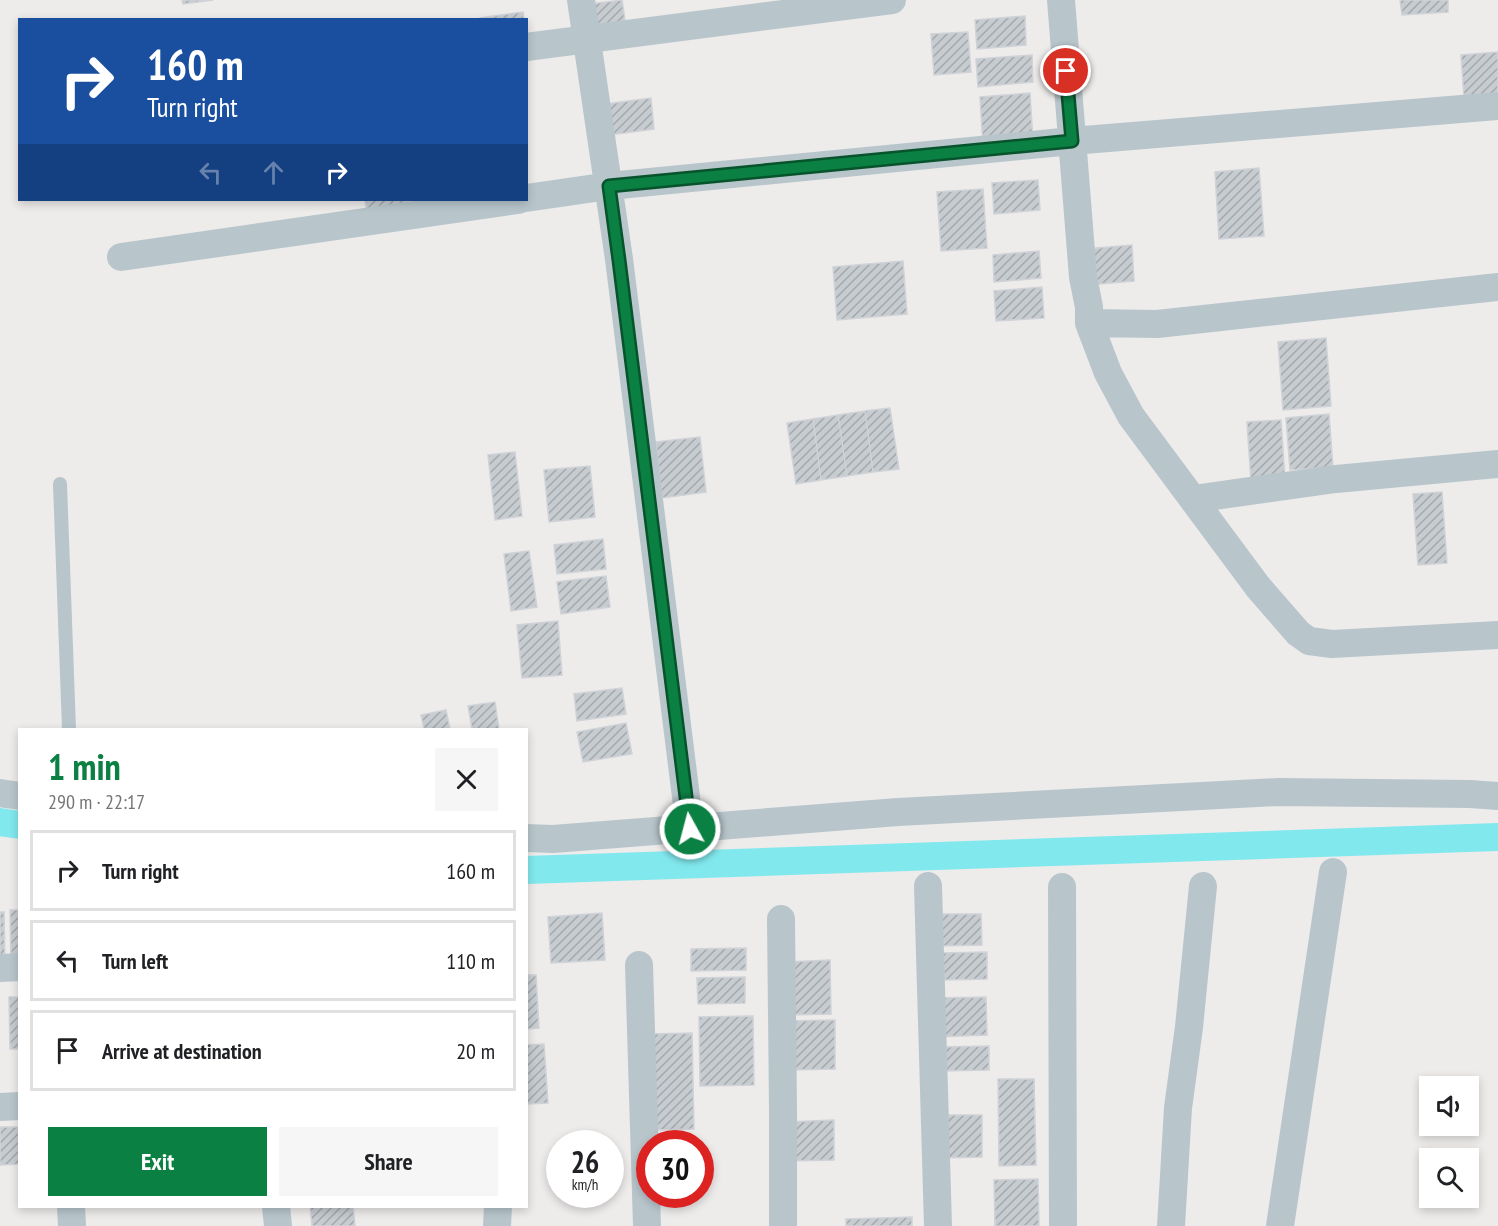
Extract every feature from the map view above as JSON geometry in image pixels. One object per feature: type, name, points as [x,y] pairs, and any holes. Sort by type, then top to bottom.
[{"type":"street","points":[[581,0],[619,260],[690,829]]},
{"type":"street","points":[[528,47],[892,0]]},
{"type":"street","points":[[1061,0],[1083,277],[1089,307],[1089,323],[1108,373],[1131,416],[1258,587],[1298,633],[1309,641],[1332,644],[1498,635]]},
{"type":"street","points":[[528,198],[609,186],[1072,141],[1498,106]]},
{"type":"street","points":[[121,257],[511,201]]},
{"type":"street","points":[[1089,323],[1157,324],[1498,287]]},
{"type":"street","points":[[1192,499],[1336,479],[1498,464]]},
{"type":"street","points":[[528,838],[553,839],[898,812],[1278,792],[1498,796]]},
{"type":"street","points":[[0,793],[18,796]]},
{"type":"street","points":[[1280,1226],[1333,872]]},
{"type":"street","points":[[928,886],[938,1226]]},
{"type":"street","points":[[1171,1226],[1178,1108],[1189,1027],[1203,886]]},
{"type":"street","points":[[1062,887],[1063,1226]]},
{"type":"street","points":[[781,919],[783,1226]]},
{"type":"street","points":[[639,965],[647,1226]]},
{"type":"street","points":[[0,968],[18,967]]},
{"type":"street","points":[[0,1107],[18,1106]]},
{"type":"street","points":[[71,1208],[72,1226]]},
{"type":"street","points":[[276,1208],[278,1226]]},
{"type":"street","points":[[497,1226],[498,1208]]},
{"type":"lane","points":[[60,483],[69,728]]},
{"type":"building","points":[[182,0],[213,0],[183,4]]},
{"type":"building","points":[[622,0],[626,27],[593,31],[590,4]]},
{"type":"building","points":[[1400,0],[1448,0],[1448,12],[1402,15]]},
{"type":"building","points":[[523,12],[524,18],[480,18]]},
{"type":"building","points":[[1025,16],[1026,45],[977,49],[975,20]]},
{"type":"building","points":[[968,32],[971,72],[934,75],[931,34]]},
{"type":"building","points":[[1498,52],[1498,96],[1464,99],[1461,55]]},
{"type":"building","points":[[1032,55],[1033,82],[978,87],[976,59]]},
{"type":"building","points":[[1030,93],[1033,142],[983,146],[980,97]]},
{"type":"building","points":[[651,98],[654,129],[610,135],[606,104]]},
{"type":"building","points":[[1259,168],[1264,236],[1219,239],[1215,172]]},
{"type":"building","points":[[1038,180],[1040,210],[994,214],[992,183]]},
{"type":"building","points":[[983,189],[987,248],[941,251],[937,192]]},
{"type":"building","points":[[365,201],[408,201],[409,207],[367,213]]},
{"type":"building","points":[[1132,245],[1134,281],[1088,285],[1085,249]]},
{"type":"building","points":[[1039,251],[1041,278],[994,282],[993,255]]},
{"type":"building","points":[[903,261],[907,314],[837,320],[833,267]]},
{"type":"building","points":[[1042,287],[1044,318],[996,321],[994,291]]},
{"type":"building","points":[[1326,338],[1331,406],[1283,410],[1278,342]]},
{"type":"building","points":[[890,408],[899,469],[873,472],[865,411]]},
{"type":"building","points":[[865,411],[873,472],[847,476],[838,415]]},
{"type":"building","points":[[1329,414],[1333,467],[1290,470],[1286,418]]},
{"type":"building","points":[[838,415],[847,476],[821,480],[813,419]]},
{"type":"building","points":[[813,419],[821,480],[796,484],[787,423]]},
{"type":"building","points":[[1281,420],[1285,479],[1251,482],[1247,422]]},
{"type":"building","points":[[700,437],[706,492],[662,498],[656,442]]},
{"type":"building","points":[[515,452],[522,516],[495,520],[488,455]]},
{"type":"building","points":[[590,466],[595,517],[549,522],[544,470]]},
{"type":"building","points":[[1442,492],[1447,563],[1418,565],[1413,494]]},
{"type":"building","points":[[603,539],[606,569],[557,574],[554,545]]},
{"type":"building","points":[[529,551],[537,607],[511,611],[504,554]]},
{"type":"building","points":[[606,576],[610,607],[561,614],[557,582]]},
{"type":"building","points":[[558,621],[562,675],[522,678],[517,625]]},
{"type":"building","points":[[622,688],[626,714],[577,721],[574,694]]},
{"type":"building","points":[[495,702],[499,728],[472,728],[468,706]]},
{"type":"building","points":[[446,710],[450,728],[424,728],[421,715]]},
{"type":"building","points":[[626,723],[632,754],[583,762],[577,732]]},
{"type":"building","points":[[10,910],[18,910],[18,961],[11,961]]},
{"type":"building","points":[[0,912],[4,912],[5,964],[0,964]]},
{"type":"building","points":[[602,913],[605,960],[551,963],[548,917]]},
{"type":"building","points":[[937,914],[981,914],[982,945],[938,946]]},
{"type":"building","points":[[746,948],[746,970],[691,971],[691,949]]},
{"type":"building","points":[[987,952],[987,979],[944,980],[943,953]]},
{"type":"building","points":[[830,960],[831,1014],[787,1015],[786,962]]},
{"type":"building","points":[[528,975],[536,975],[539,1028],[528,1029]]},
{"type":"building","points":[[745,977],[745,1003],[698,1004],[697,978]]},
{"type":"building","points":[[9,997],[18,997],[18,1049],[10,1049]]},
{"type":"building","points":[[986,997],[987,1035],[935,1037],[935,998]]},
{"type":"building","points":[[753,1016],[754,1085],[700,1086],[699,1017]]},
{"type":"building","points":[[835,1020],[835,1069],[790,1070],[789,1021]]},
{"type":"building","points":[[692,1033],[694,1129],[650,1130],[648,1034]]},
{"type":"building","points":[[544,1044],[548,1103],[528,1104],[528,1045]]},
{"type":"building","points":[[989,1046],[989,1070],[939,1071],[939,1047]]},
{"type":"building","points":[[998,1079],[1034,1079],[1036,1165],[999,1166]]},
{"type":"building","points":[[939,1115],[982,1115],[982,1157],[940,1158]]},
{"type":"building","points":[[834,1120],[834,1160],[787,1161],[787,1122]]},
{"type":"building","points":[[0,1127],[18,1127],[18,1164],[0,1165]]},
{"type":"building","points":[[1038,1179],[1039,1226],[995,1226],[994,1180]]},
{"type":"building","points":[[310,1208],[353,1208],[355,1226],[312,1226]]},
{"type":"building","points":[[912,1217],[912,1226],[846,1226],[846,1219]]},
{"type":"waterway","points":[[0,822],[18,825]]},
{"type":"waterway","points":[[528,870],[1498,837]]},
{"type":"route","points":[[690,829],[609,186],[1072,141],[1066,71]]}]
